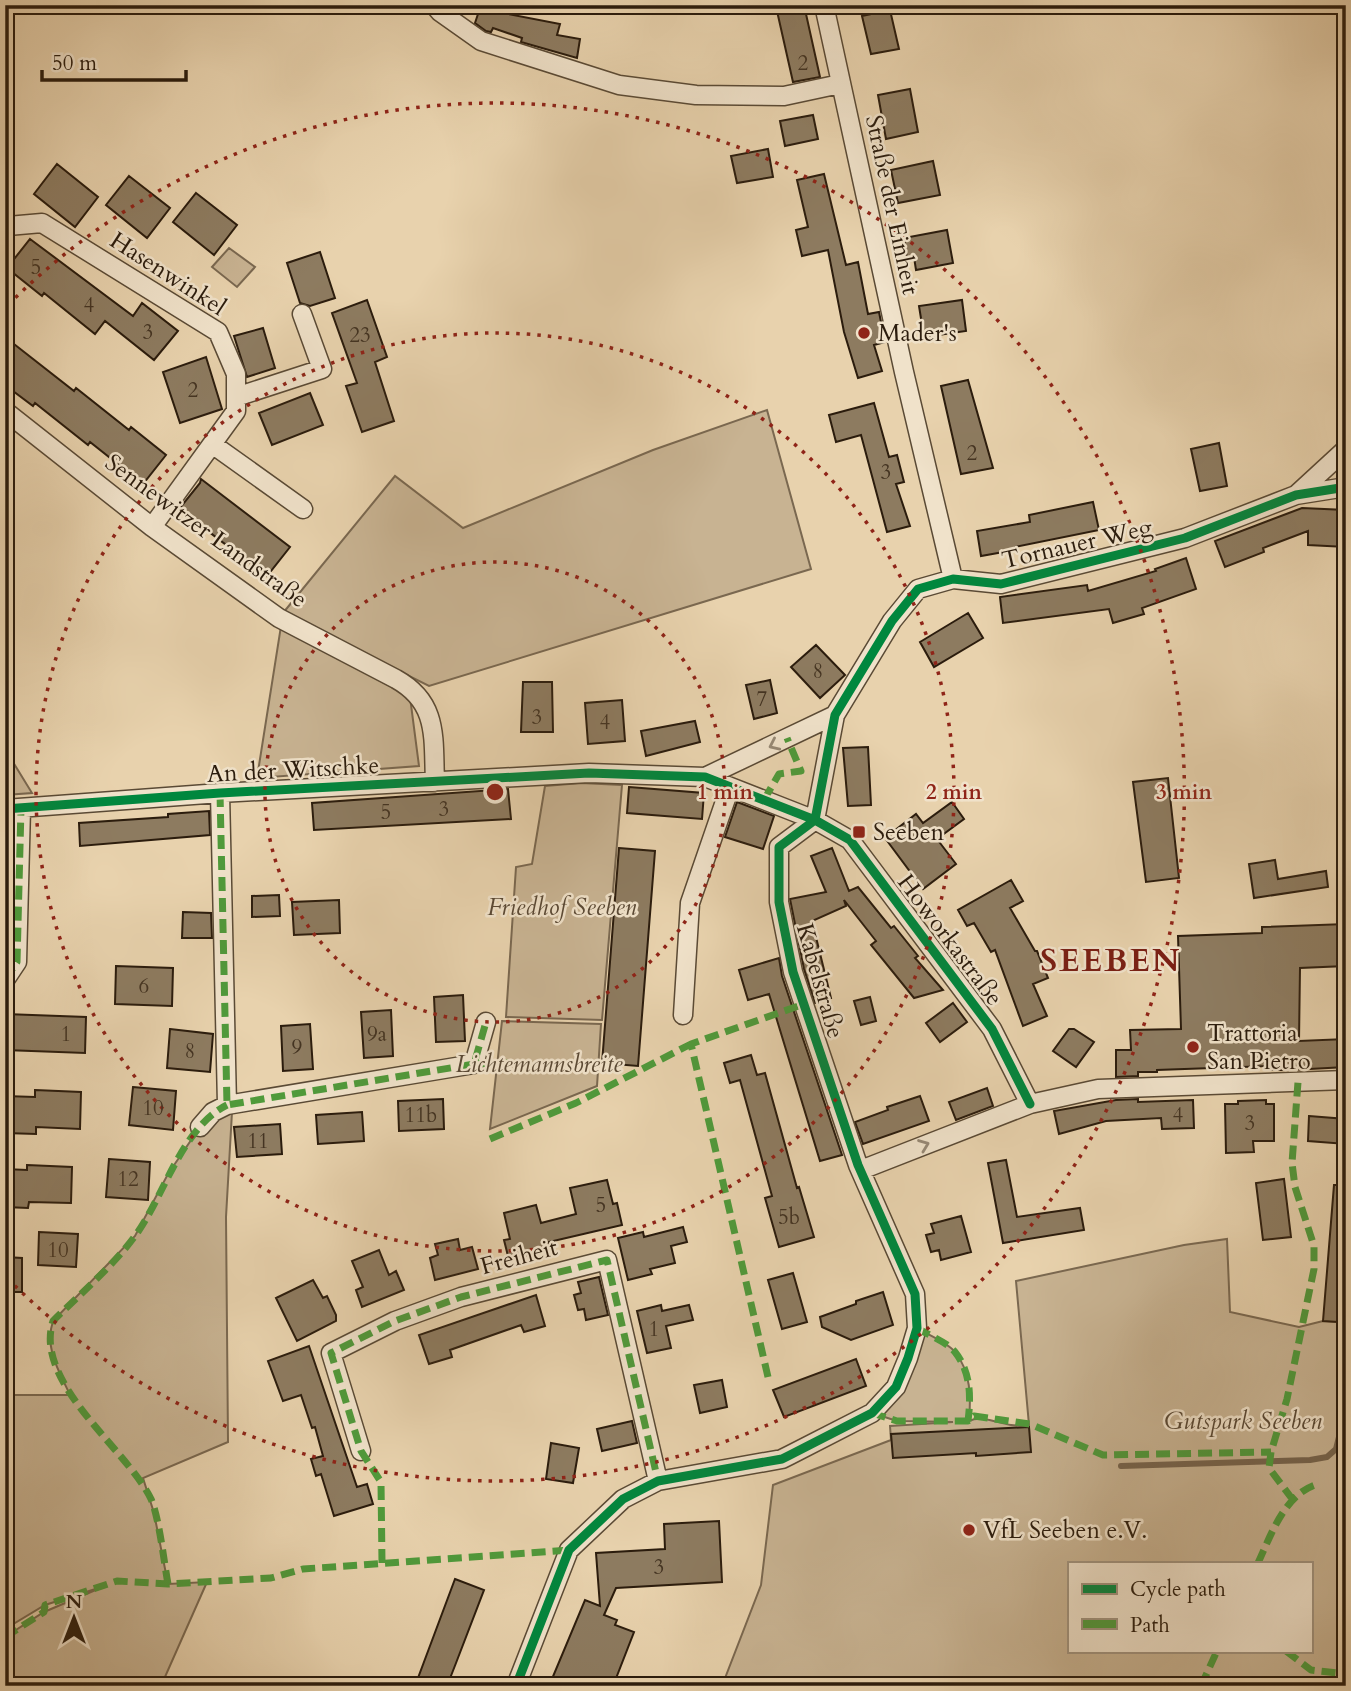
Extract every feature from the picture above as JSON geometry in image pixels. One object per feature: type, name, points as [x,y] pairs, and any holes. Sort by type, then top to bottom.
[{"type":"street","points":[[434,5],[481,41],[619,85],[696,96],[784,96],[840,84]]},
{"type":"street","name":"Straße der Einheit","points":[[824,5],[904,372],[953,579]]},
{"type":"street","name":"Hasenwinkel","points":[[5,229],[8,226],[42,223],[218,332],[236,374],[236,411],[152,527]]},
{"type":"street","points":[[236,397],[322,369],[302,314]]},
{"type":"street","name":"Sennewitzer Landstraße","points":[[5,411],[152,527],[279,618],[414,691],[426,705],[430,715],[435,782]]},
{"type":"street","points":[[212,444],[303,509]]},
{"type":"street","points":[[1296,495],[1346,449]]},
{"type":"street","name":"Tornauer Weg","points":[[835,715],[892,621],[918,589],[953,579],[1001,584],[1185,538],[1296,495],[1340,488],[1346,491]]},
{"type":"street","points":[[705,777],[835,715]]},
{"type":"street","points":[[815,820],[835,715]]},
{"type":"street","name":"An der Witschke","points":[[13,809],[220,793],[584,773],[705,777]]},
{"type":"street","name":"Howorkastraße","points":[[705,777],[815,820],[850,839],[992,1028],[1030,1104]]},
{"type":"street","points":[[683,1015],[690,903],[730,787]]},
{"type":"street","points":[[220,793],[227,1105]]},
{"type":"street","points":[[5,980],[17,962],[13,809]]},
{"type":"street","name":"Kabelstraße","points":[[815,820],[779,846],[779,902],[793,972],[859,1168]]},
{"type":"street","points":[[200,1128],[213,1112],[227,1105],[474,1064],[486,1022]]},
{"type":"street","points":[[516,1686],[569,1550],[623,1499],[658,1481],[782,1459],[872,1413],[896,1387],[917,1328],[915,1294],[859,1168],[1030,1104],[1098,1089],[1346,1080]]},
{"type":"street","name":"Freiheit","points":[[361,1451],[331,1353],[395,1321],[461,1297],[607,1260],[658,1481]]},
{"type":"green space","points":[[229,248],[255,267],[237,287],[212,267]]},
{"type":"green space","points":[[767,410],[811,569],[429,686],[283,613],[395,476],[463,528],[653,450]]},
{"type":"green space","points":[[281,626],[410,697],[419,766],[257,778]]},
{"type":"green space","points":[[5,749],[32,793],[5,795]]},
{"type":"green space","name":"Friedhof Seeben","points":[[581,783],[622,785],[602,1020],[506,1017],[516,867],[532,864],[545,786]]},
{"type":"green space","name":"Lichtemannsbreite","points":[[502,1021],[601,1024],[597,1086],[490,1129]]},
{"type":"green space","points":[[232,1112],[226,1217],[228,1442],[143,1478],[154,1513],[168,1584],[207,1582],[161,1686],[5,1686],[5,1637],[44,1612],[105,1586],[45,1605],[5,1629],[5,1395],[70,1395],[52,1350],[50,1341],[53,1321],[135,1236],[168,1174],[200,1127]]},
{"type":"green space","name":"Gutspark Seeben","points":[[1227,1239],[1230,1312],[1299,1327],[1323,1321],[1338,1322],[1338,1325],[1346,1326],[1346,1467],[1342,1481],[1346,1482],[1346,1686],[722,1686],[761,1585],[773,1485],[891,1440],[890,1426],[953,1422],[897,1421],[872,1413],[897,1386],[917,1328],[947,1345],[960,1360],[969,1385],[969,1421],[984,1419],[1011,1425],[1029,1425],[1016,1281],[1184,1245]]},
{"type":"building","points":[[481,5],[501,5],[498,12],[560,24],[557,35],[580,39],[577,58],[521,42],[522,38],[493,28],[491,32],[486,31],[475,23]]},
{"type":"building","points":[[804,5],[820,77],[793,82],[777,11]]},
{"type":"building","points":[[890,10],[899,49],[871,54],[862,16]]},
{"type":"building","points":[[910,89],[918,132],[886,139],[878,95]]},
{"type":"building","points":[[813,115],[818,139],[785,146],[780,121]]},
{"type":"building","points":[[768,149],[773,177],[737,183],[731,156]]},
{"type":"building","points":[[933,161],[940,195],[898,203],[891,170]]},
{"type":"building","points":[[57,164],[98,197],[75,227],[34,194]]},
{"type":"building","points":[[824,174],[846,265],[858,262],[868,314],[879,312],[885,342],[874,345],[882,371],[858,378],[844,332],[828,250],[802,256],[796,230],[808,227],[797,180]]},
{"type":"building","points":[[129,176],[170,208],[147,238],[106,205]]},
{"type":"building","points":[[196,193],[237,225],[214,255],[173,222]]},
{"type":"building","points":[[947,230],[953,263],[916,270],[914,257],[907,259],[904,238]]},
{"type":"building","points":[[30,239],[133,316],[142,303],[178,331],[154,360],[105,321],[95,334],[44,293],[42,296],[7,268]]},
{"type":"building","points":[[320,252],[335,298],[310,306],[300,303],[287,263]]},
{"type":"building","points":[[367,300],[387,357],[375,362],[394,421],[362,432],[346,386],[357,383],[332,313]]},
{"type":"building","points":[[962,300],[966,331],[924,337],[919,306]]},
{"type":"building","points":[[263,328],[275,368],[247,377],[234,336]]},
{"type":"building","points":[[5,337],[74,391],[76,388],[166,455],[143,484],[90,442],[88,445],[35,403],[33,406],[5,385]]},
{"type":"building","points":[[206,357],[222,409],[180,423],[163,372]]},
{"type":"building","points":[[968,380],[993,468],[961,474],[941,386]]},
{"type":"building","points":[[310,393],[323,425],[272,445],[259,413]]},
{"type":"building","points":[[874,403],[889,457],[897,455],[904,482],[896,484],[910,526],[887,532],[861,435],[836,442],[829,415]]},
{"type":"building","points":[[1219,443],[1227,486],[1200,491],[1191,449]]},
{"type":"building","points":[[201,479],[290,547],[267,576],[179,509]]},
{"type":"building","points":[[1093,502],[1099,530],[981,556],[977,531],[1030,522],[1029,515]]},
{"type":"building","points":[[1302,508],[1346,510],[1346,547],[1308,545],[1308,531],[1263,548],[1264,552],[1225,567],[1215,541]]},
{"type":"building","points":[[1186,558],[1196,589],[1142,608],[1144,614],[1113,623],[1109,609],[1003,623],[1000,597],[1087,585],[1088,591],[1156,571],[1155,569]]},
{"type":"building","points":[[968,613],[983,638],[934,667],[920,642]]},
{"type":"building","points":[[816,645],[845,675],[820,698],[791,667]]},
{"type":"building","points":[[770,680],[777,713],[754,719],[746,685]]},
{"type":"building","points":[[523,682],[552,682],[553,732],[521,732]]},
{"type":"building","points":[[622,700],[625,741],[588,744],[585,703]]},
{"type":"building","points":[[695,721],[700,742],[646,756],[641,731]]},
{"type":"building","points":[[868,747],[871,805],[848,806],[843,748]]},
{"type":"building","points":[[1168,778],[1179,878],[1146,882],[1133,782]]},
{"type":"building","points":[[629,787],[704,793],[702,819],[627,813]]},
{"type":"building","points":[[508,789],[511,819],[314,830],[312,803]]},
{"type":"building","points":[[737,802],[774,816],[763,849],[725,837]]},
{"type":"building","points":[[952,802],[964,819],[937,839],[956,864],[923,889],[885,838],[916,814],[923,823]]},
{"type":"building","points":[[209,811],[210,835],[80,846],[79,823],[168,817],[168,814]]},
{"type":"building","points":[[619,848],[655,851],[638,1066],[602,1063]]},
{"type":"building","points":[[832,848],[849,891],[858,887],[891,928],[894,926],[918,956],[915,958],[943,990],[914,998],[871,945],[876,941],[844,900],[846,906],[812,921],[831,998],[815,1003],[804,969],[790,899],[826,892],[811,856]]},
{"type":"building","points":[[1275,860],[1278,879],[1326,871],[1328,887],[1254,898],[1249,864]]},
{"type":"building","points":[[1011,880],[1023,901],[1010,908],[1037,951],[1048,978],[1033,984],[1047,1016],[1023,1026],[995,950],[991,952],[974,923],[967,926],[958,910]]},
{"type":"building","points":[[279,895],[280,916],[252,917],[252,896]]},
{"type":"building","points":[[339,900],[340,933],[294,935],[292,902]]},
{"type":"building","points":[[183,912],[211,913],[212,938],[182,938]]},
{"type":"building","points":[[1346,924],[1346,966],[1300,968],[1299,1041],[1346,1039],[1346,1067],[1269,1070],[1269,1066],[1157,1070],[1138,1072],[1138,1076],[1116,1077],[1116,1050],[1131,1050],[1130,1030],[1181,1029],[1178,936],[1262,933],[1262,927]]},
{"type":"building","points":[[779,958],[782,976],[842,1155],[820,1161],[769,994],[748,1000],[739,970]]},
{"type":"building","points":[[116,966],[173,968],[172,1006],[115,1004]]},
{"type":"building","points":[[463,995],[465,1041],[436,1042],[434,997]]},
{"type":"building","points":[[870,997],[876,1021],[861,1025],[854,1001]]},
{"type":"building","points":[[953,1003],[967,1022],[940,1042],[926,1023]]},
{"type":"building","points":[[391,1010],[393,1056],[364,1058],[361,1012]]},
{"type":"building","points":[[5,1014],[86,1017],[85,1053],[5,1050]]},
{"type":"building","points":[[310,1024],[313,1069],[283,1071],[281,1026]]},
{"type":"building","points":[[170,1029],[213,1034],[210,1072],[167,1068]]},
{"type":"building","points":[[1069,1029],[1074,1029],[1094,1042],[1076,1067],[1053,1051]]},
{"type":"building","points":[[751,1055],[757,1075],[765,1073],[797,1188],[799,1187],[814,1237],[779,1247],[765,1198],[772,1196],[740,1080],[730,1083],[724,1063]]},
{"type":"building","points":[[133,1087],[176,1091],[173,1130],[129,1125]]},
{"type":"building","points":[[987,1088],[993,1106],[956,1120],[949,1102]]},
{"type":"building","points":[[35,1090],[81,1092],[80,1129],[36,1127],[36,1134],[5,1133],[5,1096],[35,1097]]},
{"type":"building","points":[[920,1096],[929,1121],[863,1144],[855,1122]]},
{"type":"building","points":[[443,1099],[444,1129],[399,1131],[398,1101]]},
{"type":"building","points":[[1138,1099],[1138,1102],[1193,1100],[1194,1128],[1162,1129],[1161,1118],[1106,1121],[1059,1134],[1054,1111],[1116,1100]]},
{"type":"building","points":[[1266,1100],[1266,1104],[1274,1104],[1274,1141],[1253,1141],[1254,1152],[1226,1153],[1225,1104]]},
{"type":"building","points":[[362,1112],[364,1141],[318,1144],[316,1115]]},
{"type":"building","points":[[1309,1116],[1346,1119],[1346,1144],[1308,1141]]},
{"type":"building","points":[[280,1124],[282,1154],[237,1157],[234,1127]]},
{"type":"building","points":[[109,1159],[150,1162],[148,1200],[106,1197]]},
{"type":"building","points":[[1006,1160],[1017,1217],[1080,1208],[1084,1230],[1003,1243],[988,1163]]},
{"type":"building","points":[[27,1165],[72,1167],[71,1203],[29,1202],[28,1208],[5,1207],[5,1169],[27,1170]]},
{"type":"building","points":[[1284,1179],[1291,1237],[1263,1240],[1256,1183]]},
{"type":"building","points":[[607,1180],[613,1204],[617,1203],[622,1225],[549,1242],[551,1250],[509,1260],[504,1240],[510,1239],[504,1213],[536,1205],[541,1223],[576,1214],[570,1188]]},
{"type":"building","points":[[1334,1185],[1346,1185],[1346,1231],[1338,1322],[1323,1321]]},
{"type":"building","points":[[961,1216],[971,1252],[941,1260],[939,1250],[931,1252],[926,1235],[934,1233],[931,1224]]},
{"type":"building","points":[[683,1227],[687,1242],[671,1246],[675,1263],[650,1269],[652,1274],[628,1280],[618,1238],[643,1232],[644,1237]]},
{"type":"building","points":[[39,1232],[78,1234],[76,1267],[38,1265]]},
{"type":"building","points":[[458,1239],[460,1250],[472,1247],[478,1269],[435,1280],[430,1258],[438,1255],[435,1244]]},
{"type":"building","points":[[379,1250],[389,1275],[396,1271],[404,1290],[362,1307],[356,1290],[363,1287],[352,1261]]},
{"type":"building","points":[[5,1257],[22,1258],[22,1292],[5,1292]]},
{"type":"building","points":[[793,1273],[807,1322],[782,1329],[768,1280]]},
{"type":"building","points":[[599,1277],[608,1315],[586,1320],[584,1309],[578,1310],[574,1295],[581,1293],[578,1282]]},
{"type":"building","points":[[313,1280],[323,1298],[327,1296],[336,1321],[297,1341],[276,1298]]},
{"type":"building","points":[[883,1292],[893,1325],[851,1340],[822,1327],[820,1317]]},
{"type":"building","points":[[536,1295],[545,1326],[524,1332],[521,1325],[450,1350],[452,1357],[429,1364],[419,1335]]},
{"type":"building","points":[[661,1305],[662,1311],[689,1305],[693,1320],[666,1326],[671,1348],[647,1353],[637,1311]]},
{"type":"building","points":[[309,1346],[357,1487],[367,1484],[373,1504],[334,1516],[321,1474],[316,1476],[311,1459],[323,1456],[315,1427],[312,1428],[301,1395],[283,1401],[268,1361]]},
{"type":"building","points":[[856,1359],[866,1386],[784,1417],[773,1390]]},
{"type":"building","points":[[722,1380],[727,1407],[700,1413],[694,1385]]},
{"type":"building","points":[[632,1421],[637,1443],[602,1451],[597,1429]]},
{"type":"building","points":[[1029,1427],[1031,1452],[893,1458],[891,1434]]},
{"type":"building","points":[[551,1443],[579,1448],[573,1483],[546,1479]]},
{"type":"building","points":[[719,1521],[722,1582],[616,1588],[604,1615],[617,1620],[615,1625],[634,1632],[613,1686],[549,1686],[585,1600],[600,1606],[596,1553],[665,1549],[664,1524]]},
{"type":"building","points":[[455,1579],[484,1590],[447,1686],[415,1686]]},
{"type":"waterway","points":[[1121,1466],[1310,1460],[1327,1457],[1336,1449],[1346,1409]]},
{"type":"marked path","points":[[764,800],[779,774],[801,771],[787,738]]},
{"type":"marked path","points":[[220,793],[227,1105],[474,1064],[486,1022]]},
{"type":"marked path","points":[[5,980],[17,962],[21,808]]},
{"type":"marked path","points":[[768,1377],[691,1044],[804,1004]]},
{"type":"marked path","points":[[490,1139],[576,1103],[691,1044]]},
{"type":"marked path","points":[[474,1064],[511,1063]]},
{"type":"marked path","points":[[1293,1500],[1269,1468],[1271,1452],[1287,1399],[1314,1269],[1314,1246],[1295,1187],[1292,1163],[1298,1082]]},
{"type":"marked path","points":[[168,1584],[159,1528],[151,1499],[69,1391],[56,1368],[50,1344],[53,1321],[135,1236],[185,1146],[211,1116],[227,1105]]},
{"type":"marked path","points":[[382,1563],[381,1482],[361,1451],[331,1353],[395,1321],[461,1297],[607,1260],[658,1481]]},
{"type":"marked path","points":[[917,1328],[947,1345],[960,1360],[969,1385],[968,1421]]},
{"type":"marked path","points":[[872,1413],[897,1421],[968,1421],[974,1416],[1030,1424],[1103,1455],[1271,1452]]},
{"type":"marked path","points":[[1258,1562],[1280,1516],[1297,1496],[1318,1484]]},
{"type":"marked path","points":[[5,1637],[44,1612],[45,1605],[117,1581],[168,1584],[271,1578],[303,1569],[569,1550]]},
{"type":"marked path","points":[[1201,1686],[1217,1652]]},
{"type":"marked path","points":[[1287,1652],[1311,1670],[1346,1674]]},
{"type":"cycle path","points":[[815,820],[835,715],[892,621],[918,589],[953,579],[1001,584],[1185,538],[1296,495],[1340,488],[1346,491]]},
{"type":"cycle path","points":[[5,809],[220,793],[589,773],[705,777],[815,820],[850,840],[992,1029],[1030,1104]]},
{"type":"cycle path","points":[[516,1686],[569,1550],[623,1499],[658,1481],[782,1459],[872,1413],[896,1387],[908,1358],[917,1328],[915,1294],[858,1165],[793,972],[779,902],[779,847],[815,820]]},
{"type":"place","name":"Mader's","points":[[864,333]]},
{"type":"place","name":"Seeben","points":[[859,832]]},
{"type":"place","name":"Trattoria San Pietro","points":[[1193,1047]]},
{"type":"place","name":"VfL Seeben e.V.","points":[[969,1530]]},
{"type":"district","name":"SEEBEN","points":[[1111,961]]}]
